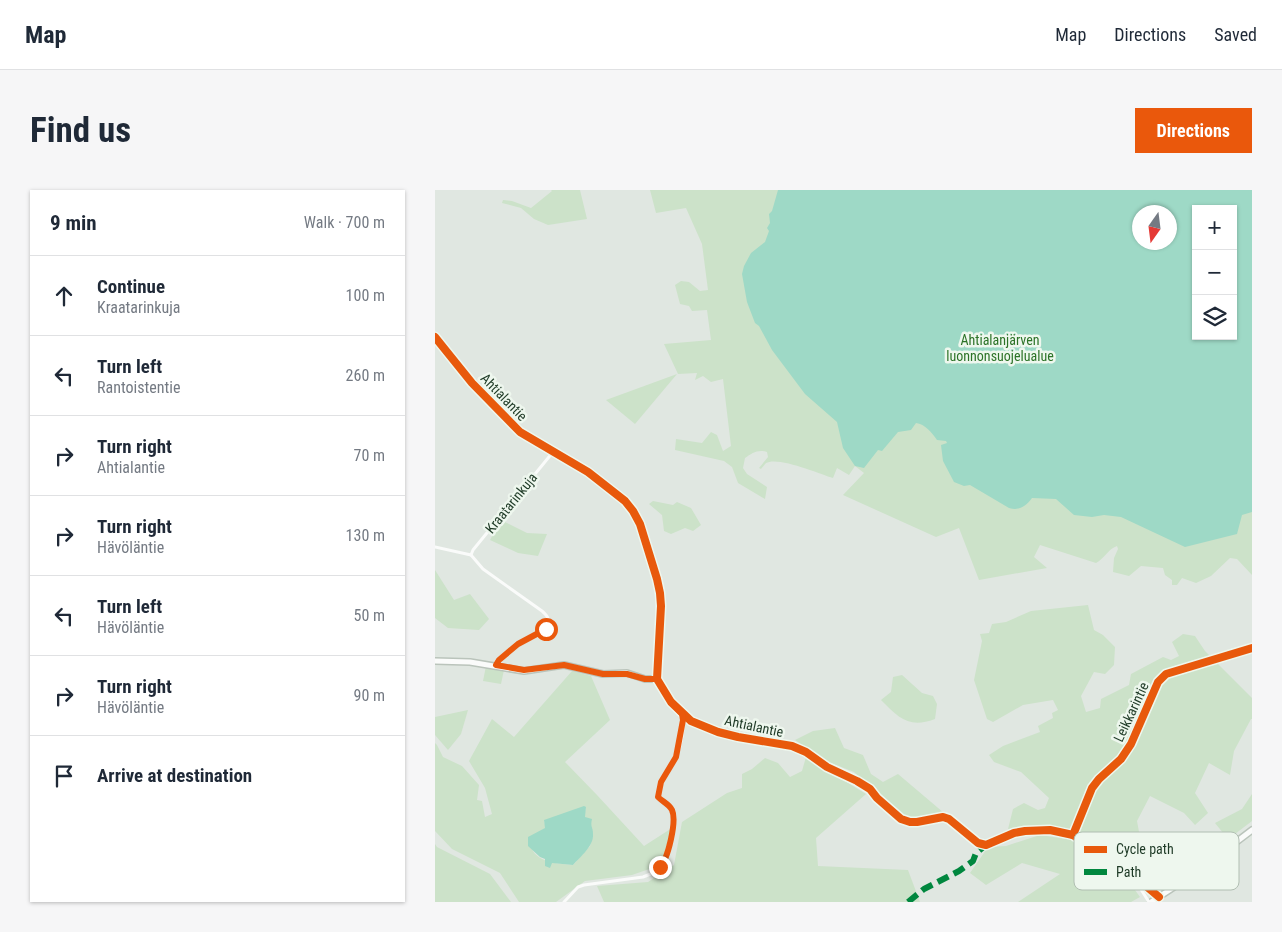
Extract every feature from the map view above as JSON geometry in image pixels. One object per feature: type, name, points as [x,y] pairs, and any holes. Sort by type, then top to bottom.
[{"type":"street","name":"Ahtialantie","points":[[435,338],[466,376],[520,432],[588,472],[625,501],[633,511],[640,524],[660,593],[657,679],[671,702],[682,714],[691,721],[730,736],[800,749],[827,767],[857,781],[869,789],[901,819],[910,822],[943,817],[949,819],[978,843],[991,844],[1014,833],[1043,829],[1073,835]]},
{"type":"street","name":"Kraatarinkuja","points":[[471,555],[553,452]]},
{"type":"street","points":[[435,547],[471,555],[483,569],[545,614],[549,622],[543,631],[518,644],[499,660],[496,665]]},
{"type":"street","name":"Leikkarintie","points":[[1074,832],[1092,788],[1121,759],[1131,744],[1153,691],[1161,677],[1252,648]]},
{"type":"street","points":[[435,661],[469,662],[524,670],[564,665],[603,674],[627,674],[645,679],[657,679]]},
{"type":"street","points":[[564,902],[584,884],[643,876],[653,873],[664,863],[674,817],[671,808],[658,797],[658,791],[661,782],[676,757],[683,725],[682,714]]},
{"type":"street","points":[[683,725],[691,721]]},
{"type":"street","points":[[1239,840],[1252,830]]},
{"type":"street","name":"Ahtialantie","points":[[1142,890],[1150,902]]},
{"type":"street","name":"Ahtialantie","points":[[1151,890],[1159,896]]},
{"type":"street","points":[[1150,902],[1169,890]]},
{"type":"green space","points":[[551,190],[580,190],[587,219],[548,225],[534,219],[521,208],[502,203],[503,200],[512,201],[531,208]]},
{"type":"green space","name":"Ahtialanjärven luonnonsuojelualue","points":[[650,190],[1252,190],[1252,575],[1237,559],[1230,558],[1211,576],[1196,583],[1182,578],[1177,585],[1172,585],[1172,580],[1165,575],[1163,568],[1141,566],[1129,576],[1113,572],[1117,546],[1096,563],[1040,545],[1034,557],[1047,568],[979,580],[959,528],[936,537],[843,495],[864,473],[855,466],[849,475],[837,468],[833,478],[799,466],[772,461],[766,463],[761,469],[759,468],[768,457],[767,452],[755,452],[745,458],[743,468],[747,474],[767,487],[765,499],[738,483],[732,467],[724,461],[675,450],[676,439],[702,443],[711,432],[717,435],[723,451],[731,446],[723,379],[711,382],[703,376],[695,380],[697,373],[678,374],[664,344],[711,340],[707,310],[692,311],[689,306],[680,304],[675,285],[681,281],[689,282],[700,291],[708,290],[702,244],[686,208],[656,213]]},
{"type":"green space","points":[[677,374],[635,424],[606,400]]},
{"type":"green space","points":[[653,501],[673,505],[677,502],[691,508],[701,525],[693,531],[685,528],[671,534],[664,531],[662,515],[649,504]]},
{"type":"green space","points":[[501,520],[527,533],[547,534],[538,556],[518,553],[490,540]]},
{"type":"green space","points":[[435,570],[454,600],[470,594],[489,619],[479,630],[448,628],[435,618]]},
{"type":"green space","points":[[1088,605],[1094,630],[1103,635],[1115,647],[1114,665],[1105,674],[1094,672],[1081,696],[1086,712],[1100,708],[1101,699],[1129,685],[1131,674],[1163,657],[1171,660],[1179,656],[1172,642],[1183,634],[1195,636],[1205,651],[1252,698],[1252,719],[1234,751],[1230,775],[1209,763],[1195,793],[1208,813],[1195,825],[1184,813],[1150,796],[1137,821],[1139,832],[1074,832],[1070,829],[1040,825],[1008,829],[1013,809],[1024,803],[1038,810],[1045,808],[1049,798],[1021,772],[994,762],[989,755],[1003,746],[1040,732],[1038,726],[1053,718],[1052,713],[1058,710],[1053,700],[1023,705],[993,722],[987,719],[974,680],[982,641],[980,634],[989,633],[992,624],[1006,622],[1031,611]]},
{"type":"green space","points":[[486,666],[504,670],[501,684],[483,681]]},
{"type":"green space","points":[[572,671],[591,676],[610,720],[565,762],[644,846],[672,828],[661,865],[632,875],[585,881],[556,902],[519,902],[500,873],[452,849],[435,831],[435,743],[443,757],[462,766],[479,785],[477,800],[482,801],[485,817],[492,814],[485,788],[469,761],[492,719],[514,737]],"holes":[[[586,807],[584,817],[593,835],[590,846],[573,865],[550,862],[535,854],[532,849],[532,836],[546,828],[544,821]]]},
{"type":"green space","points":[[902,675],[922,693],[933,696],[937,704],[935,719],[918,723],[905,720],[893,712],[881,700],[891,692],[893,677]]},
{"type":"green space","points":[[468,710],[461,734],[448,750],[435,735],[435,717]]},
{"type":"green space","points":[[835,728],[844,748],[863,755],[871,774],[883,782],[898,774],[944,813],[912,819],[899,814],[854,772],[826,761],[795,740],[813,731]]},
{"type":"green space","points":[[806,757],[866,794],[816,838],[818,866],[908,870],[920,902],[604,902],[597,886],[648,882],[674,865],[682,822],[727,793],[742,788],[742,774],[752,769],[765,758],[778,763],[790,777],[802,771]]},
{"type":"green space","points":[[1252,794],[1252,821],[1238,832],[1222,832],[1215,823],[1242,809]]},
{"type":"green space","points":[[1040,835],[1073,840],[1074,890],[1135,890],[1140,897],[1131,902],[1018,902],[1060,874],[1022,863],[986,885],[970,873],[988,847],[1006,846]]},
{"type":"green space","points":[[435,844],[437,847],[490,874],[511,902],[435,902]]},
{"type":"shaded area","name":"Ahtialanjärven luonnonsuojelualue","points":[[778,190],[1252,190],[1252,512],[1242,515],[1237,534],[1185,547],[1121,517],[1074,515],[1056,499],[1032,498],[1022,507],[1016,509],[1009,508],[970,485],[964,486],[954,482],[943,461],[941,445],[947,443],[946,441],[937,440],[925,427],[916,423],[911,430],[898,432],[882,451],[878,450],[864,468],[855,466],[843,448],[837,422],[805,394],[772,350],[759,326],[755,323],[747,302],[742,274],[744,266],[751,253],[765,242],[769,231],[767,228],[770,223],[769,214],[772,211]]},
{"type":"shaded area","points":[[584,806],[586,807],[585,817],[592,819],[593,838],[589,847],[573,865],[552,863],[550,868],[545,866],[545,859],[528,846],[528,837],[545,828],[544,820]]},
{"type":"marked path","points":[[908,902],[924,889],[959,871],[973,861],[976,853],[986,845]]},
{"type":"cycle path","points":[[435,337],[472,383],[520,432],[588,472],[625,501],[633,511],[640,524],[660,593],[657,679],[671,702],[691,721],[718,732],[738,737],[792,746],[806,752],[827,767],[870,789],[877,798],[901,819],[917,822],[943,817],[949,819],[978,843],[986,845],[1014,833],[1025,831],[1050,830],[1074,836]]},
{"type":"cycle path","points":[[1074,832],[1092,788],[1121,759],[1131,744],[1158,682],[1166,674],[1252,648]]},
{"type":"cycle path","points":[[1151,890],[1159,897]]},
{"type":"route","points":[[546,629],[518,644],[499,660],[496,665],[521,670],[564,665],[603,674],[627,674],[645,679],[657,679],[671,702],[682,714],[683,725],[676,757],[661,782],[658,791],[658,797],[671,808],[674,817],[666,858],[660,867]]}]
